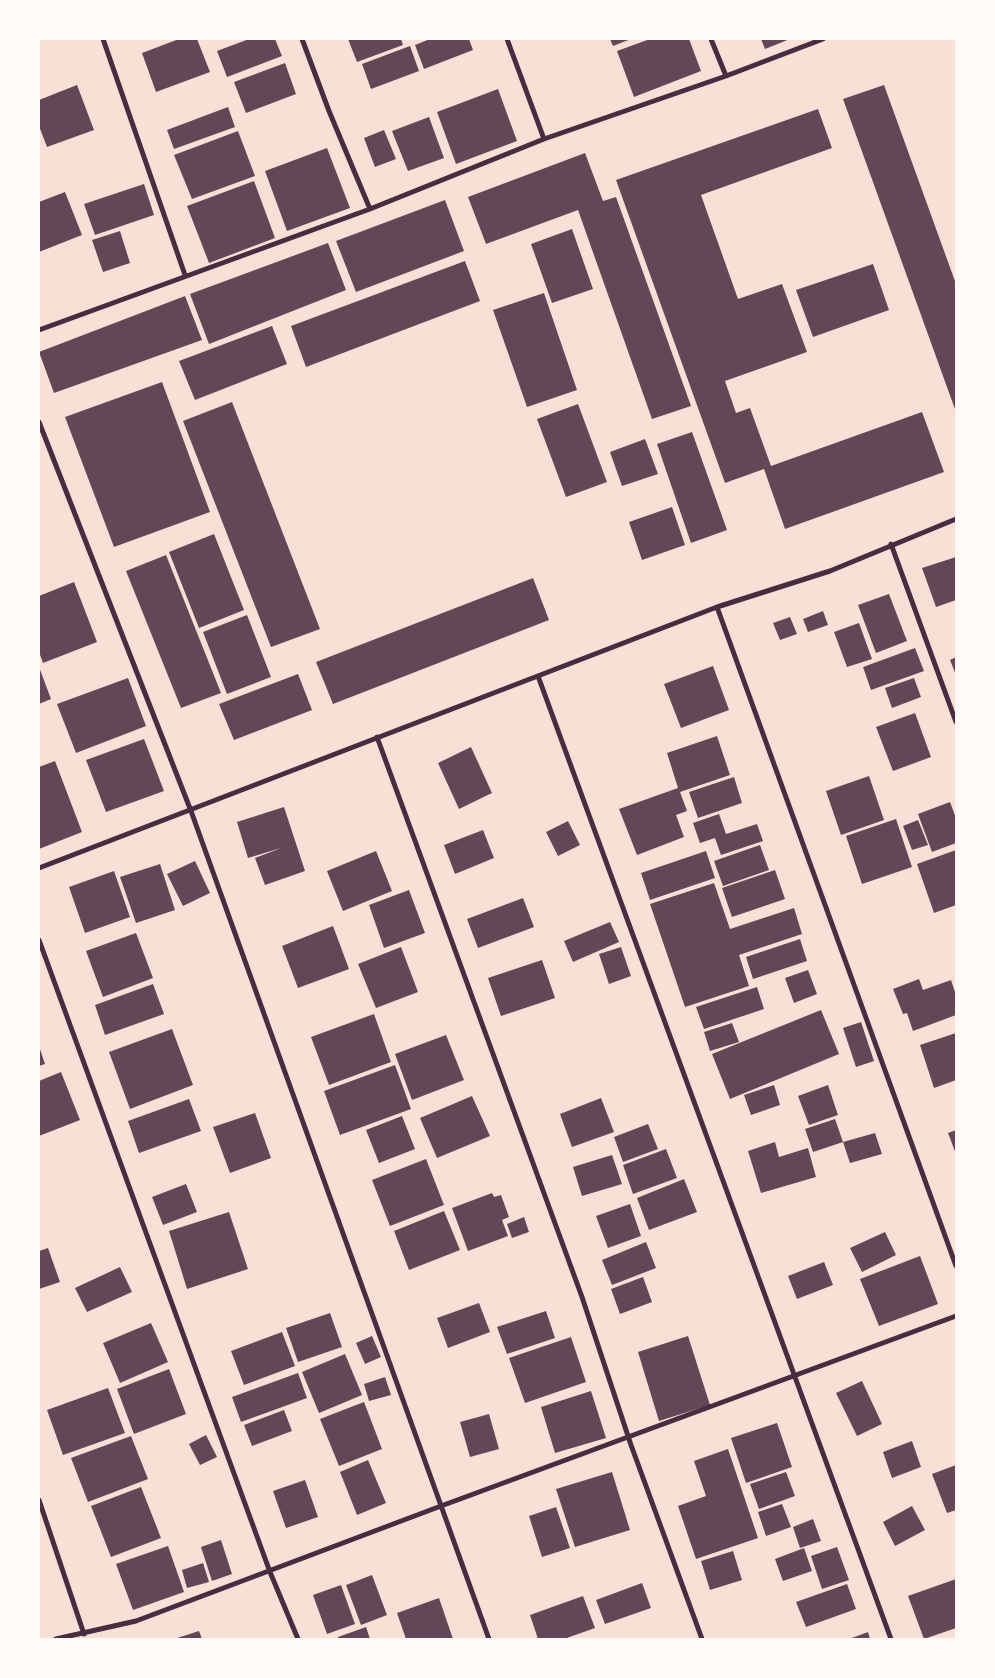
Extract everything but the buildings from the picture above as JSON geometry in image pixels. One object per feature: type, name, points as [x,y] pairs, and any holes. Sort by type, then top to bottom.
[{"type":"street","points":[[103,39],[185,275]]},
{"type":"street","points":[[302,39],[370,209]]},
{"type":"street","points":[[507,39],[544,139]]},
{"type":"street","points":[[711,39],[726,76]]},
{"type":"street","points":[[39,330],[185,275],[370,209],[544,139],[726,76],[823,39]]},
{"type":"street","points":[[39,422],[191,811],[490,1639]]},
{"type":"street","points":[[39,868],[717,607],[830,571],[891,544],[956,519]]},
{"type":"street","points":[[891,544],[956,722]]},
{"type":"street","points":[[717,607],[956,1266]]},
{"type":"street","points":[[538,676],[892,1639]]},
{"type":"street","points":[[377,737],[582,1297],[629,1438],[702,1639]]},
{"type":"street","points":[[39,940],[270,1572],[298,1639]]},
{"type":"street","points":[[56,1639],[136,1621],[956,1316]]},
{"type":"street","points":[[39,1500],[84,1634]]}]
